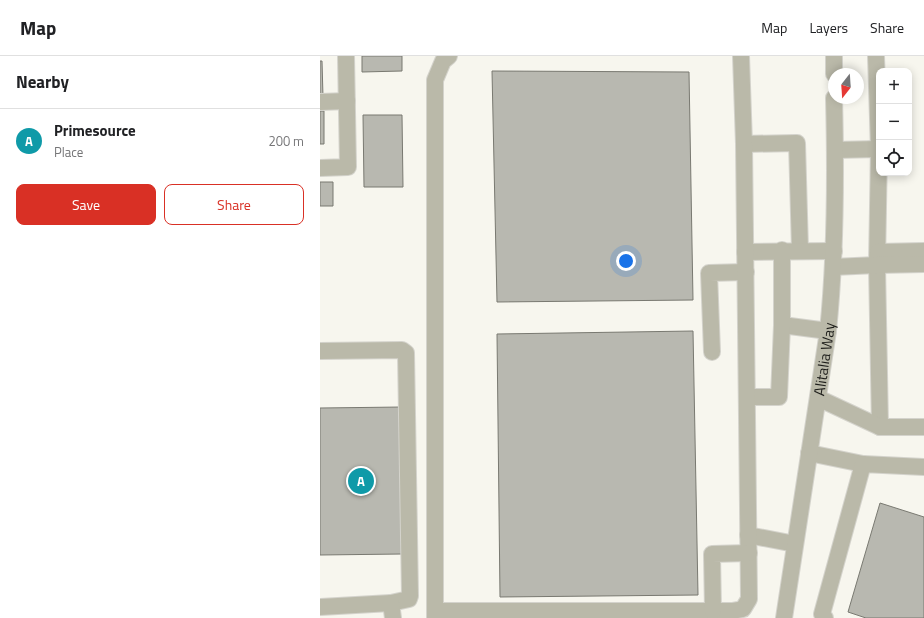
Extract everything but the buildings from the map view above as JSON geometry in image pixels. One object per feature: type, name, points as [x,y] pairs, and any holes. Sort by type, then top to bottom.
[{"type":"street","points":[[320,168],[348,166],[346,56]]},
{"type":"street","points":[[449,56],[442,61],[435,80],[435,615],[732,611],[743,609],[749,599],[746,252],[741,56]]},
{"type":"street","points":[[834,56],[834,68]]},
{"type":"street","points":[[876,56],[879,140]]},
{"type":"street","points":[[320,102],[346,101]]},
{"type":"street","name":"Alitalia Way","points":[[784,618],[828,331],[836,200],[834,104]]},
{"type":"street","points":[[744,144],[797,143],[800,250]]},
{"type":"street","points":[[835,150],[876,149]]},
{"type":"street","points":[[879,176],[880,427]]},
{"type":"street","points":[[746,252],[782,250],[834,251]]},
{"type":"street","points":[[748,397],[779,397],[782,325],[782,250]]},
{"type":"street","points":[[833,267],[878,258],[924,252]]},
{"type":"street","points":[[878,258],[924,264]]},
{"type":"street","points":[[712,352],[709,273],[746,272]]},
{"type":"street","points":[[782,325],[828,331]]},
{"type":"street","points":[[320,351],[402,350],[406,353],[410,596],[409,599],[392,610],[320,606]]},
{"type":"street","points":[[818,398],[880,427],[924,427]]},
{"type":"street","points":[[809,453],[863,464],[924,467]]},
{"type":"street","points":[[825,618],[822,614],[863,464]]},
{"type":"street","points":[[748,534],[796,544]]},
{"type":"street","points":[[713,611],[712,554],[748,553]]},
{"type":"place","name":"Primesource","points":[[361,481]]}]
